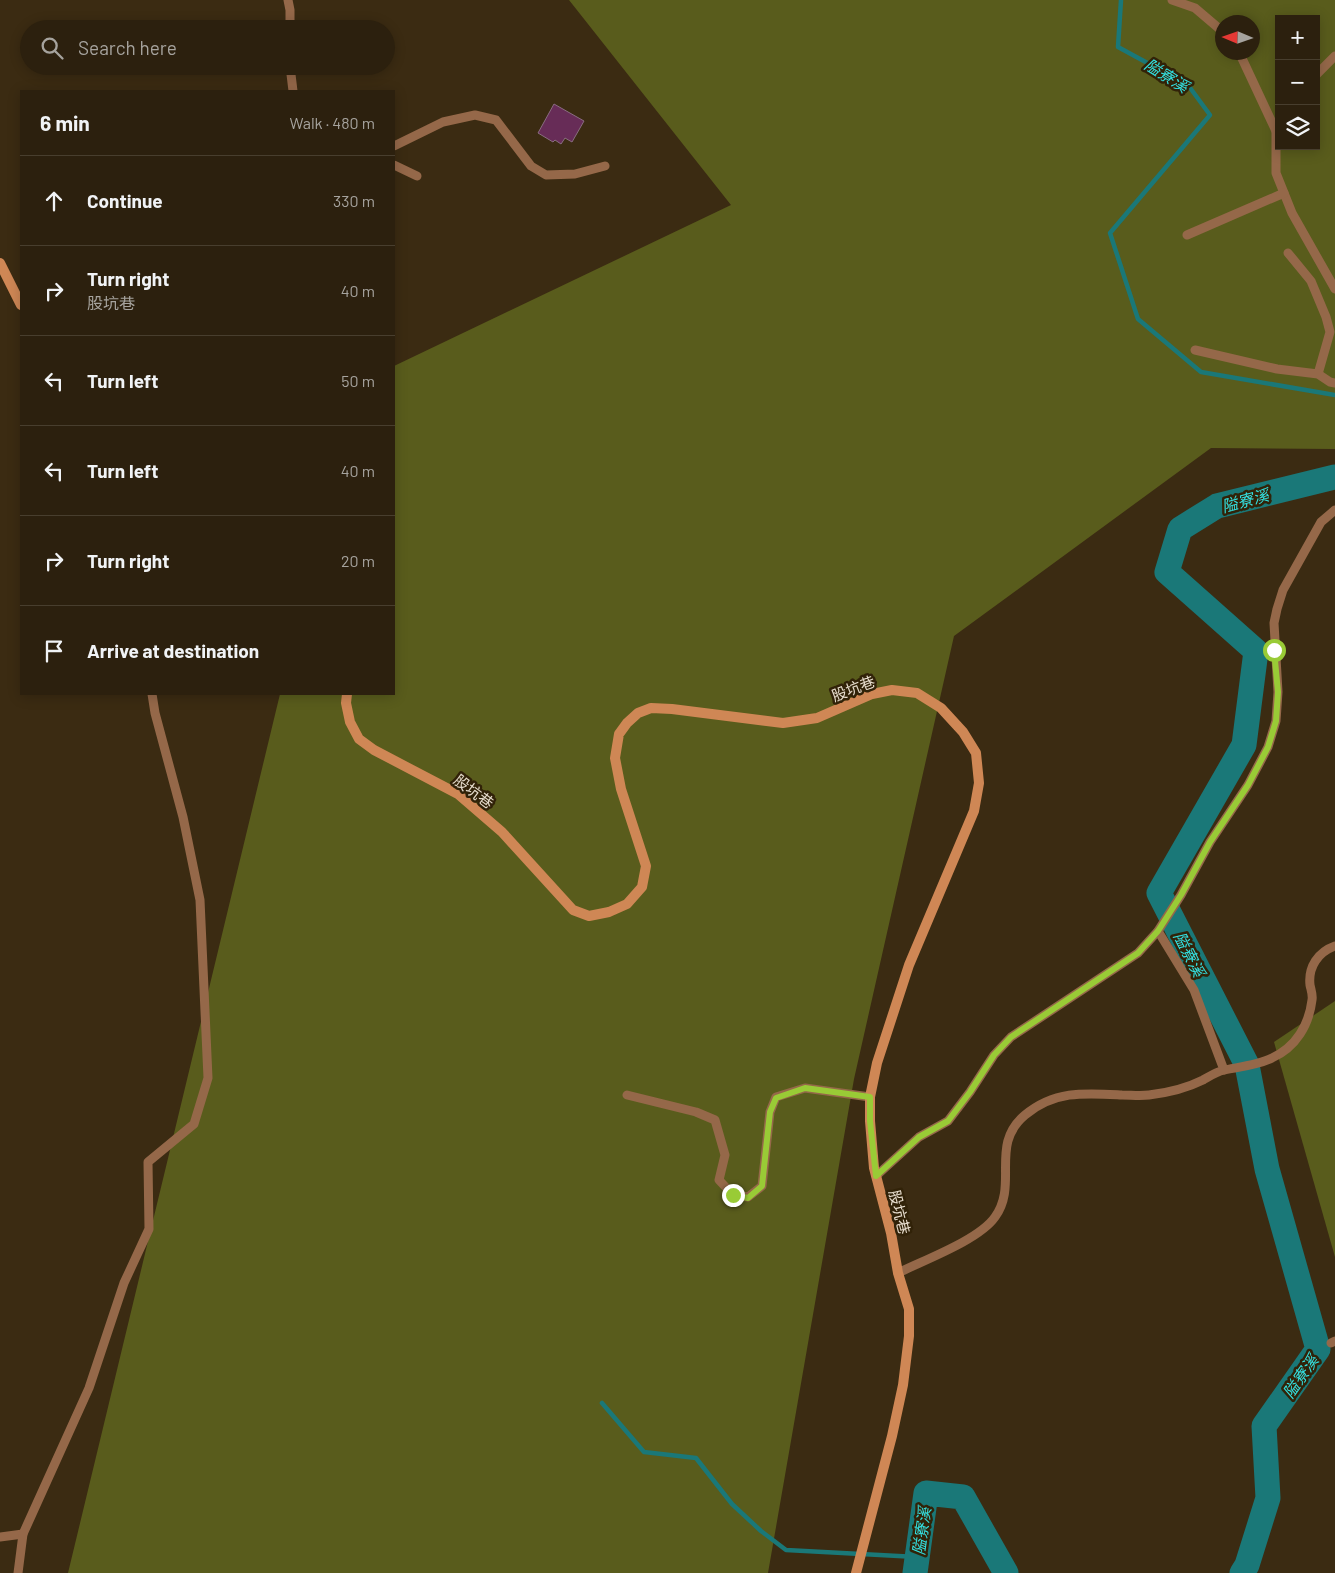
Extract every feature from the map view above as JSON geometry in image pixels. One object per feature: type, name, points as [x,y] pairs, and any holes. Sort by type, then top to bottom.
[{"type":"street","points":[[0,263],[20,302]]},
{"type":"street","name":"股坑巷","points":[[347,695],[346,703],[350,722],[359,738],[374,750],[458,794],[502,832],[573,910],[589,916],[609,912],[627,904],[642,887],[646,866],[621,789],[615,758],[619,734],[638,713],[651,708],[672,709],[784,723],[816,718],[872,694],[892,690],[917,693],[942,708],[963,732],[976,754],[980,783],[974,811],[909,965],[877,1063],[870,1097],[870,1121],[876,1176],[891,1233],[898,1273],[909,1309],[909,1336],[903,1385],[892,1436],[857,1568]]},
{"type":"lane","points":[[288,0],[290,20]]},
{"type":"lane","points":[[1172,0],[1195,8],[1215,26]]},
{"type":"lane","points":[[1320,71],[1335,56]]},
{"type":"lane","points":[[1243,60],[1275,123]]},
{"type":"lane","points":[[291,75],[293,90]]},
{"type":"lane","points":[[395,146],[443,122],[475,115],[496,120],[531,166],[546,175],[575,174],[605,166]]},
{"type":"lane","points":[[1277,150],[1276,173],[1292,213],[1335,289]]},
{"type":"lane","points":[[395,165],[417,176]]},
{"type":"lane","points":[[1187,235],[1284,193]]},
{"type":"lane","points":[[1288,253],[1312,281],[1330,332],[1318,374]]},
{"type":"lane","points":[[1195,350],[1277,369],[1318,374],[1335,383]]},
{"type":"lane","points":[[876,1176],[919,1137],[948,1121],[994,1055],[1011,1037],[1138,953],[1158,931],[1181,895],[1210,842],[1248,785],[1268,747],[1276,721],[1278,692],[1274,623],[1277,608],[1283,590],[1321,522],[1335,510]]},
{"type":"lane","points":[[18,1573],[23,1534],[89,1388],[124,1283],[149,1229],[148,1162],[194,1124],[208,1078],[200,900],[183,817],[155,713],[152,695]]},
{"type":"lane","points":[[1158,931],[1194,990],[1224,1070]]},
{"type":"lane","points":[[898,1273],[977,1235],[995,1217],[1005,1198],[1008,1136],[1024,1116],[1043,1103],[1071,1094],[1148,1095],[1179,1089],[1203,1080],[1216,1072],[1262,1062],[1282,1052],[1298,1039],[1307,1023],[1313,998],[1310,983],[1311,967],[1317,958],[1335,946]]},
{"type":"lane","points":[[628,1096],[696,1112],[715,1120],[725,1156],[719,1180],[733,1195],[748,1198],[762,1186],[770,1112],[776,1098],[805,1088],[870,1097]]},
{"type":"lane","points":[[0,1538],[23,1534]]},
{"type":"shaded area","points":[[569,0],[1335,0],[1335,449],[1211,448],[954,636],[854,1079],[768,1573],[68,1573],[280,695],[395,695],[395,366],[731,205]]},
{"type":"shaded area","points":[[1335,1001],[1335,1257],[1274,1042]]},
{"type":"building","points":[[554,104],[584,121],[572,142],[565,138],[561,144],[555,140],[553,142],[538,133]]},
{"type":"waterway","name":"隘寮溪","points":[[1121,0],[1118,47],[1188,85],[1210,115],[1110,233],[1138,319],[1201,372],[1335,395]]},
{"type":"waterway","name":"隘寮溪","points":[[1242,1573],[1247,1565],[1268,1498],[1264,1426],[1318,1349],[1267,1169],[1247,1065],[1159,893],[1244,745],[1256,651],[1167,572],[1180,529],[1217,506],[1335,477]]},
{"type":"waterway","points":[[602,1403],[644,1452],[696,1458],[732,1504],[761,1531],[786,1550],[917,1557]]},
{"type":"waterway","name":"隘寮溪","points":[[915,1573],[926,1493],[963,1497],[1006,1573]]},
{"type":"route","points":[[733,1195],[748,1198],[762,1186],[770,1112],[776,1098],[805,1088],[870,1097],[870,1121],[876,1176],[919,1137],[948,1121],[994,1055],[1011,1037],[1138,953],[1158,931],[1181,895],[1210,842],[1248,785],[1268,747],[1276,721],[1278,692],[1274,650]]}]
